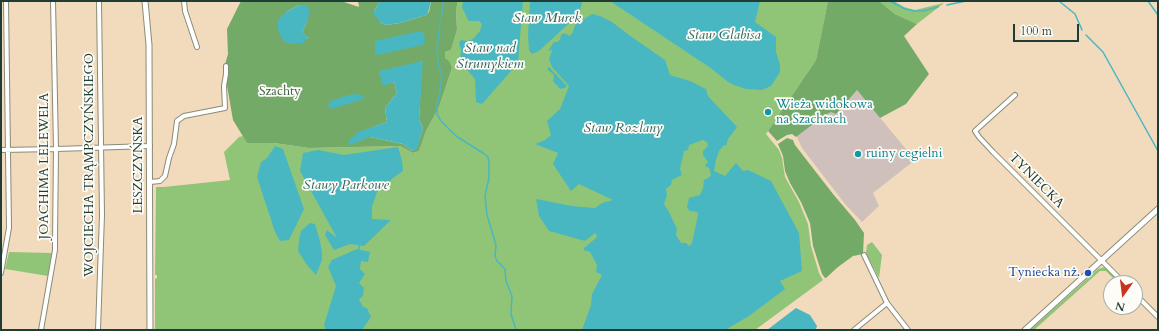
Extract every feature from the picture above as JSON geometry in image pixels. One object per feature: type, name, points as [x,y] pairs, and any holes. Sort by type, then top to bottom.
[{"type":"street","points":[[1,273],[9,228],[6,1]]},
{"type":"street","name":"JOACHIMA LELEWELA","points":[[41,330],[55,250],[56,149],[53,1]]},
{"type":"street","name":"WOJCIECHA TRĄMPCZYŃSKIEGO","points":[[98,330],[102,215],[99,1]]},
{"type":"street","name":"LESZCZYŃSKA","points":[[145,1],[149,45],[150,330]]},
{"type":"street","points":[[184,1],[185,11],[197,47]]},
{"type":"street","points":[[150,182],[160,181],[166,176],[169,158],[174,144],[177,121],[184,116],[226,108],[224,86],[226,66]]},
{"type":"street","name":"TYNIECKA","points":[[1015,95],[975,131],[993,152],[1116,275]]},
{"type":"street","points":[[1,150],[150,146]]},
{"type":"street","points":[[1025,330],[1158,209]]},
{"type":"street","points":[[864,255],[887,303],[908,330]]},
{"type":"street","points":[[1143,302],[1158,317]]},
{"type":"street","points":[[854,330],[887,303]]},
{"type":"shaded area","name":"ruiny cegielni","points":[[857,90],[915,160],[873,193],[879,206],[862,222],[845,204],[802,148],[796,135]]},
{"type":"green space","name":"Szachty","points":[[241,1],[341,1],[359,7],[358,1],[380,1],[374,11],[381,23],[386,25],[400,23],[426,15],[429,12],[431,1],[458,1],[456,10],[457,30],[451,50],[445,52],[445,58],[449,61],[452,68],[439,107],[426,131],[419,151],[413,153],[400,146],[309,148],[274,143],[247,143],[233,120],[224,68],[228,54],[227,29]],"holes":[[[299,5],[306,5],[307,22],[302,32],[308,38],[292,44],[286,12]],[[422,61],[419,120],[423,128],[420,138],[413,151],[403,144],[370,137],[373,127],[387,122],[385,108],[397,93],[394,82],[383,85]]]},
{"type":"green space","points":[[458,1],[828,1],[816,60],[766,134],[779,150],[785,177],[799,202],[808,224],[811,246],[819,273],[823,280],[755,330],[155,330],[155,279],[157,278],[157,275],[155,275],[156,187],[230,180],[224,152],[239,137],[243,136],[247,143],[274,143],[309,148],[400,146],[413,153],[419,151],[426,131],[439,107],[452,68],[445,58],[445,52],[451,50],[457,30],[456,10]]},
{"type":"green space","points":[[828,1],[879,1],[895,14],[917,24],[904,36],[929,74],[906,104],[880,118],[857,90],[836,114],[831,112],[825,115],[796,137],[792,134],[787,135],[777,141],[768,131],[816,60]]},
{"type":"green space","points":[[879,1],[894,1],[904,7],[915,10],[944,3],[917,24],[895,14]]},
{"type":"green space","points":[[787,138],[793,140],[795,145],[864,233],[863,254],[853,256],[826,278],[822,274],[813,246],[810,223],[785,171],[783,156],[778,144]]},
{"type":"green space","points":[[872,242],[882,255],[879,278],[866,253],[867,245]]},
{"type":"green space","points":[[9,252],[52,253],[48,276],[5,269]]},
{"type":"green space","points":[[1105,267],[1113,275],[1110,275],[1106,271],[1100,271],[1034,330],[1030,330],[1098,269]]},
{"type":"water","points":[[380,1],[431,1],[428,13],[426,15],[400,23],[386,25],[381,23],[374,15],[374,11]]},
{"type":"water","name":"Staw nad Strumykiem","points":[[463,1],[523,1],[518,63],[482,104],[476,102],[475,79],[460,62],[461,50],[459,43],[461,40],[467,41],[473,39],[480,31],[482,24],[479,21],[469,21],[462,7]]},
{"type":"water","name":"Staw Murek","points":[[530,1],[581,1],[582,3],[579,14],[539,51],[532,54],[529,50],[528,35]]},
{"type":"water","name":"Staw Glabisa","points":[[610,1],[760,1],[755,22],[776,37],[776,52],[780,65],[780,72],[771,86],[762,90],[746,89],[734,85]]},
{"type":"water","points":[[299,5],[306,5],[310,10],[307,22],[302,32],[308,37],[303,43],[292,44],[283,41],[278,30],[278,20],[286,12]]},
{"type":"water","name":"Staw Rozlany","points":[[592,14],[600,16],[612,22],[665,60],[670,75],[690,81],[706,89],[708,96],[737,127],[728,139],[726,146],[724,145],[719,151],[714,171],[725,176],[736,163],[743,171],[748,170],[771,181],[799,233],[802,271],[780,281],[785,289],[749,316],[725,330],[582,330],[591,305],[592,294],[602,275],[596,272],[597,265],[590,252],[584,250],[584,248],[596,238],[597,235],[595,233],[585,241],[549,231],[539,216],[536,199],[572,206],[595,208],[602,203],[613,200],[579,184],[571,191],[553,164],[558,153],[535,144],[545,140],[551,135],[547,121],[560,109],[569,86],[552,67],[549,59],[552,51],[548,51],[554,42],[560,40],[561,35],[564,33],[570,36],[575,25]],"holes":[[[703,140],[707,142],[708,146],[703,151],[703,155],[708,162],[705,166],[709,168],[711,175],[704,180],[700,195],[689,198],[687,208],[690,211],[697,212],[698,215],[692,243],[689,246],[686,243],[681,243],[676,235],[677,229],[664,204],[667,195],[666,189],[671,185],[672,180],[682,175],[680,169],[684,151],[688,150],[689,145]]]},
{"type":"water","points":[[420,31],[424,33],[425,40],[423,45],[377,55],[375,54],[375,41]]},
{"type":"water","name":"Stawy Parkowe","points":[[423,61],[419,120],[423,128],[417,149],[413,151],[403,144],[370,137],[350,145],[348,142],[358,132],[387,122],[385,108],[397,93],[394,82],[383,86],[379,71]]},
{"type":"water","points":[[549,67],[567,86],[565,88],[560,89],[553,81],[554,75],[547,69]]},
{"type":"water","points":[[357,94],[363,96],[364,99],[331,109],[328,105],[331,101]]},
{"type":"water","points":[[275,146],[283,149],[304,209],[289,240],[280,241],[275,232],[257,177],[261,162],[267,158]]},
{"type":"water","name":"Stawy Parkowe","points":[[398,147],[403,171],[377,192],[372,207],[372,219],[391,220],[364,246],[350,244],[334,250],[325,235],[327,230],[337,238],[300,171],[303,153],[318,150],[344,155]]},
{"type":"water","points":[[310,223],[315,224],[322,253],[322,260],[316,275],[298,251],[301,231]]},
{"type":"water","points":[[357,249],[370,252],[368,262],[361,261],[360,269],[365,274],[359,283],[364,288],[363,296],[359,299],[363,307],[367,308],[371,317],[362,330],[326,330],[324,325],[336,286],[328,267],[332,260]]},
{"type":"water","points":[[796,308],[810,315],[817,326],[816,329],[767,330]]},
{"type":"waterway","points":[[441,18],[444,1]]},
{"type":"waterway","points":[[890,1],[905,9],[914,11],[923,11],[938,7]]},
{"type":"waterway","points":[[947,5],[966,1]]},
{"type":"waterway","points":[[1059,1],[1075,14],[1082,30]]},
{"type":"waterway","points":[[1148,1],[1158,15]]},
{"type":"waterway","points":[[440,23],[437,48],[438,63],[442,76],[437,114],[441,121],[456,136],[488,157],[489,178],[485,196],[487,215],[496,245],[495,256],[497,261],[505,269],[506,281],[512,296],[511,314],[516,330]]},
{"type":"waterway","points":[[1086,35],[1103,52],[1158,151]]},
{"type":"place","name":"Wieża widokowa na Szachtach","points":[[768,112]]},
{"type":"place","name":"ruiny cegielni","points":[[858,154]]},
{"type":"place","name":"Tyniecka nż.","points":[[1088,273]]}]
